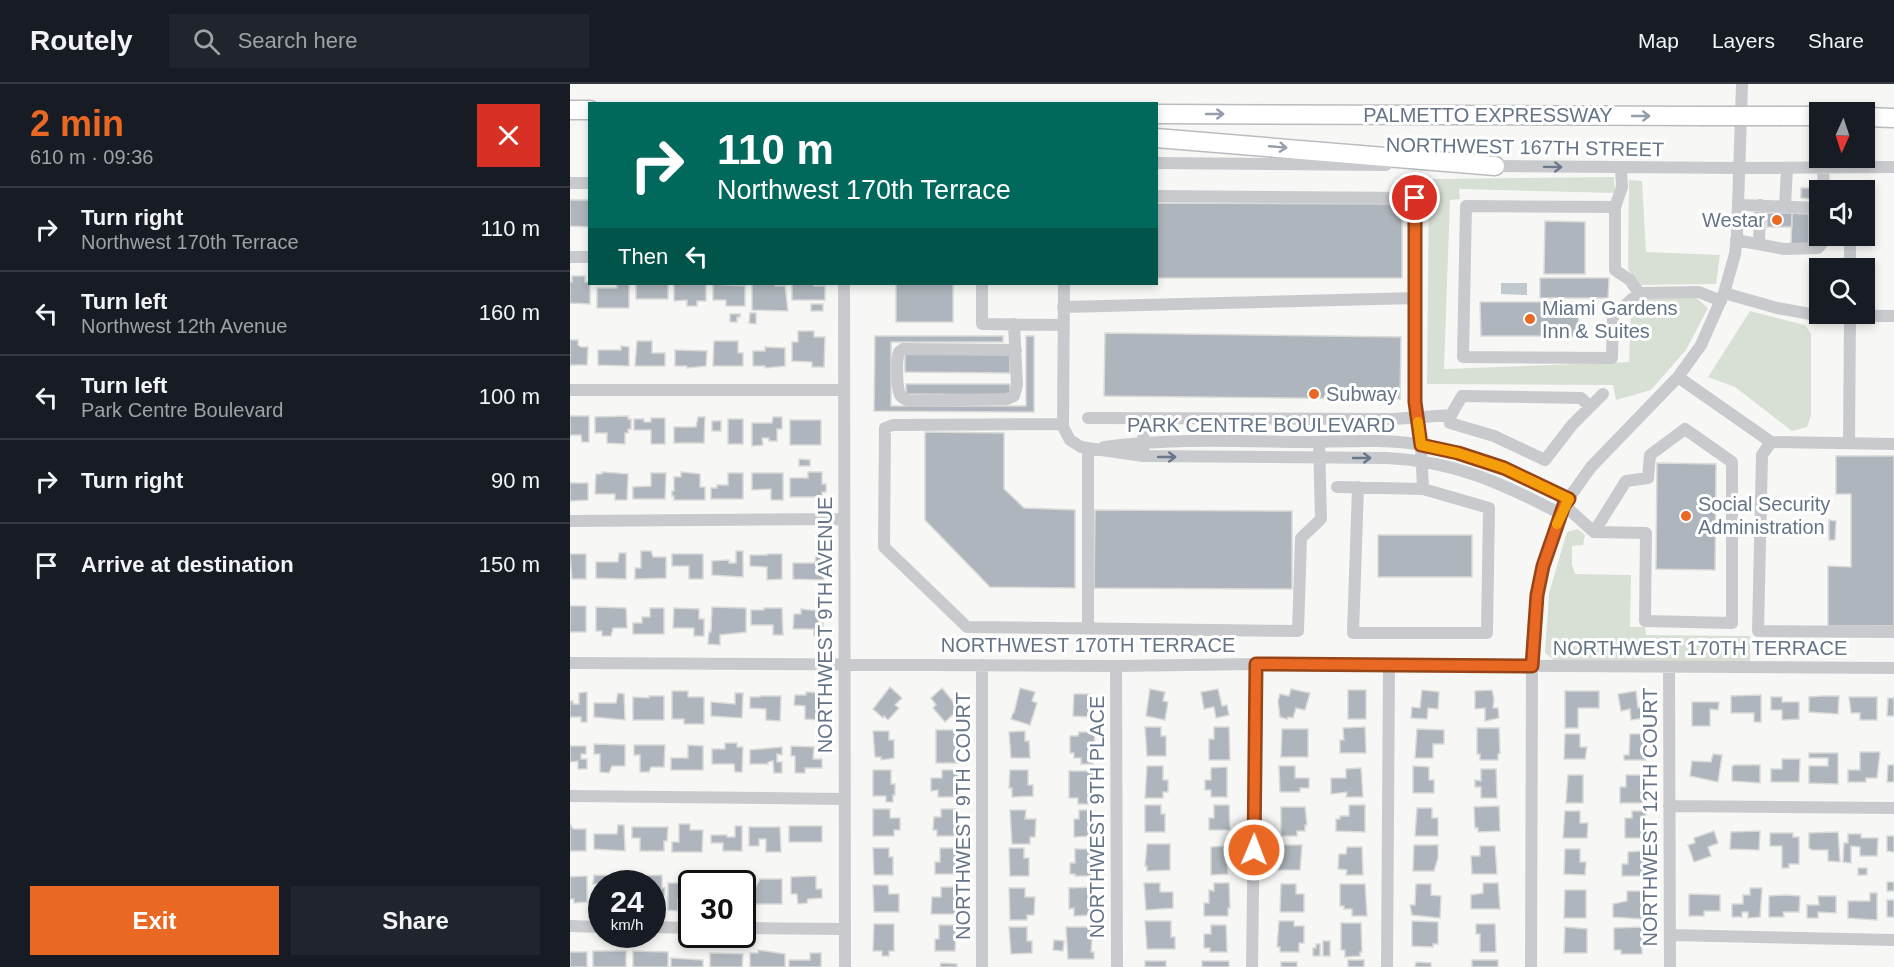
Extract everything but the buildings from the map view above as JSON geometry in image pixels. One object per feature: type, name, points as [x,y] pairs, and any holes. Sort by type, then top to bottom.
[{"type":"highway","points":[[570,110],[588,110]]},
{"type":"highway","name":"PALMETTO EXPRESSWAY","points":[[1158,114],[1809,116]]},
{"type":"highway","points":[[1875,117],[1894,118]]},
{"type":"highway","points":[[1158,138],[1495,166]]},
{"type":"street","points":[[1531,967],[1532,666],[1537,595],[1543,566],[1565,506],[1591,467],[1678,377],[1701,345],[1722,297],[1735,254],[1742,84]]},
{"type":"street","name":"NORTHWEST 167TH STREET","points":[[1158,163],[1809,168]]},
{"type":"street","points":[[1621,167],[1622,187],[1616,207],[1615,270],[1630,280],[1639,293]]},
{"type":"street","name":"NORTHWEST 167TH STREET","points":[[1875,167],[1894,167]]},
{"type":"street","points":[[1785,206],[1787,168]]},
{"type":"street","points":[[1823,168],[1824,180]]},
{"type":"street","points":[[570,183],[588,183]]},
{"type":"street","points":[[1158,196],[1415,198],[1415,402],[1421,445],[1423,489]]},
{"type":"street","points":[[1738,205],[1809,207]]},
{"type":"street","points":[[1759,244],[1760,205]]},
{"type":"street","points":[[1616,207],[1466,206],[1463,357],[1612,358],[1613,310],[1624,306],[1639,293],[1700,292],[1809,314]]},
{"type":"street","points":[[1736,240],[1784,249],[1818,248],[1820,246]]},
{"type":"street","points":[[570,257],[588,257]]},
{"type":"street","name":"NORTHWEST 9TH AVENUE","points":[[844,285],[845,967]]},
{"type":"street","points":[[982,285],[982,324],[1063,325]]},
{"type":"street","points":[[1064,285],[1063,424],[1070,440],[1088,449],[1088,628]]},
{"type":"street","points":[[1063,307],[1415,298]]},
{"type":"street","points":[[1875,316],[1894,316]]},
{"type":"street","points":[[1014,324],[1016,350],[1017,385],[1014,396],[1007,399],[910,401],[903,399],[899,393],[897,358],[903,349],[1016,350]]},
{"type":"street","points":[[1849,443],[1850,324]]},
{"type":"street","points":[[1678,377],[1771,442],[1894,444]]},
{"type":"street","points":[[570,390],[844,390]]},
{"type":"street","points":[[1590,407],[1581,398],[1462,396],[1450,415],[1450,423],[1494,436],[1545,460],[1572,425],[1590,407],[1603,394]]},
{"type":"street","points":[[1088,418],[1418,418],[1450,415]]},
{"type":"street","points":[[1143,456],[1144,418]]},
{"type":"street","points":[[1063,424],[893,425],[885,428],[884,548],[967,627],[1299,631],[1301,538],[1321,519],[1319,442]]},
{"type":"street","points":[[1565,506],[1594,532],[1646,533],[1645,621],[1732,623],[1732,462],[1685,429],[1650,455],[1648,478],[1626,481],[1594,532]]},
{"type":"street","name":"PARK CENTRE BOULEVARD","points":[[1088,449],[1144,441],[1380,442],[1421,445],[1458,453],[1504,468],[1565,506]]},
{"type":"street","points":[[1771,442],[1762,455],[1758,631],[1894,632]]},
{"type":"street","name":"PARK CENTRE BOULEVARD","points":[[1088,449],[1143,456],[1422,460],[1481,476],[1518,492],[1565,506]]},
{"type":"street","points":[[1337,487],[1358,487],[1423,489],[1489,508],[1487,633],[1353,633],[1358,487]]},
{"type":"street","points":[[570,521],[843,519]]},
{"type":"street","name":"NORTHWEST 170TH TERRACE","points":[[570,663],[1894,668]]},
{"type":"street","points":[[1252,967],[1256,664]]},
{"type":"street","name":"NORTHWEST 9TH COURT","points":[[982,665],[982,967]]},
{"type":"street","points":[[1388,967],[1389,665]]},
{"type":"street","name":"NORTHWEST 9TH PLACE","points":[[1116,666],[1117,967]]},
{"type":"street","name":"NORTHWEST 12TH COURT","points":[[1669,667],[1670,967]]},
{"type":"street","points":[[570,796],[845,799]]},
{"type":"street","points":[[1669,806],[1894,808]]},
{"type":"street","points":[[570,926],[588,927]]},
{"type":"street","points":[[756,928],[845,929]]},
{"type":"street","points":[[1670,935],[1894,940]]},
{"type":"shaded area","points":[[1614,177],[1615,193],[1459,189],[1460,199],[1450,200],[1444,369],[1629,362],[1631,309],[1641,298],[1694,296],[1708,308],[1686,350],[1651,390],[1616,400],[1613,385],[1427,384],[1429,179]]},
{"type":"shaded area","points":[[1629,180],[1642,181],[1646,252],[1720,255],[1716,284],[1639,285],[1628,269]]},
{"type":"shaded area","points":[[1501,283],[1527,283],[1527,295],[1501,294]]},
{"type":"shaded area","points":[[1750,311],[1805,325],[1811,334],[1811,415],[1807,427],[1792,431],[1735,387],[1708,377]]},
{"type":"shaded area","points":[[1578,529],[1585,535],[1583,545],[1572,546],[1572,564],[1575,574],[1631,575],[1630,627],[1645,627],[1646,635],[1750,636],[1750,663],[1554,660],[1545,653],[1549,593],[1567,532]]},
{"type":"slow traffic","points":[[1418,422],[1421,445],[1458,453],[1504,468],[1569,499],[1564,505],[1557,524]]},
{"type":"place","name":"Westar","points":[[1777,220]]},
{"type":"place","name":"Miami Gardens Inn & Suites","points":[[1530,319]]},
{"type":"place","name":"Subway","points":[[1314,394]]},
{"type":"place","name":"Social Security Administration","points":[[1686,516]]},
{"type":"route","points":[[1254,850],[1256,664],[1532,666],[1537,595],[1543,566],[1564,505],[1569,499],[1504,468],[1458,453],[1421,445],[1415,402],[1415,198]]}]
